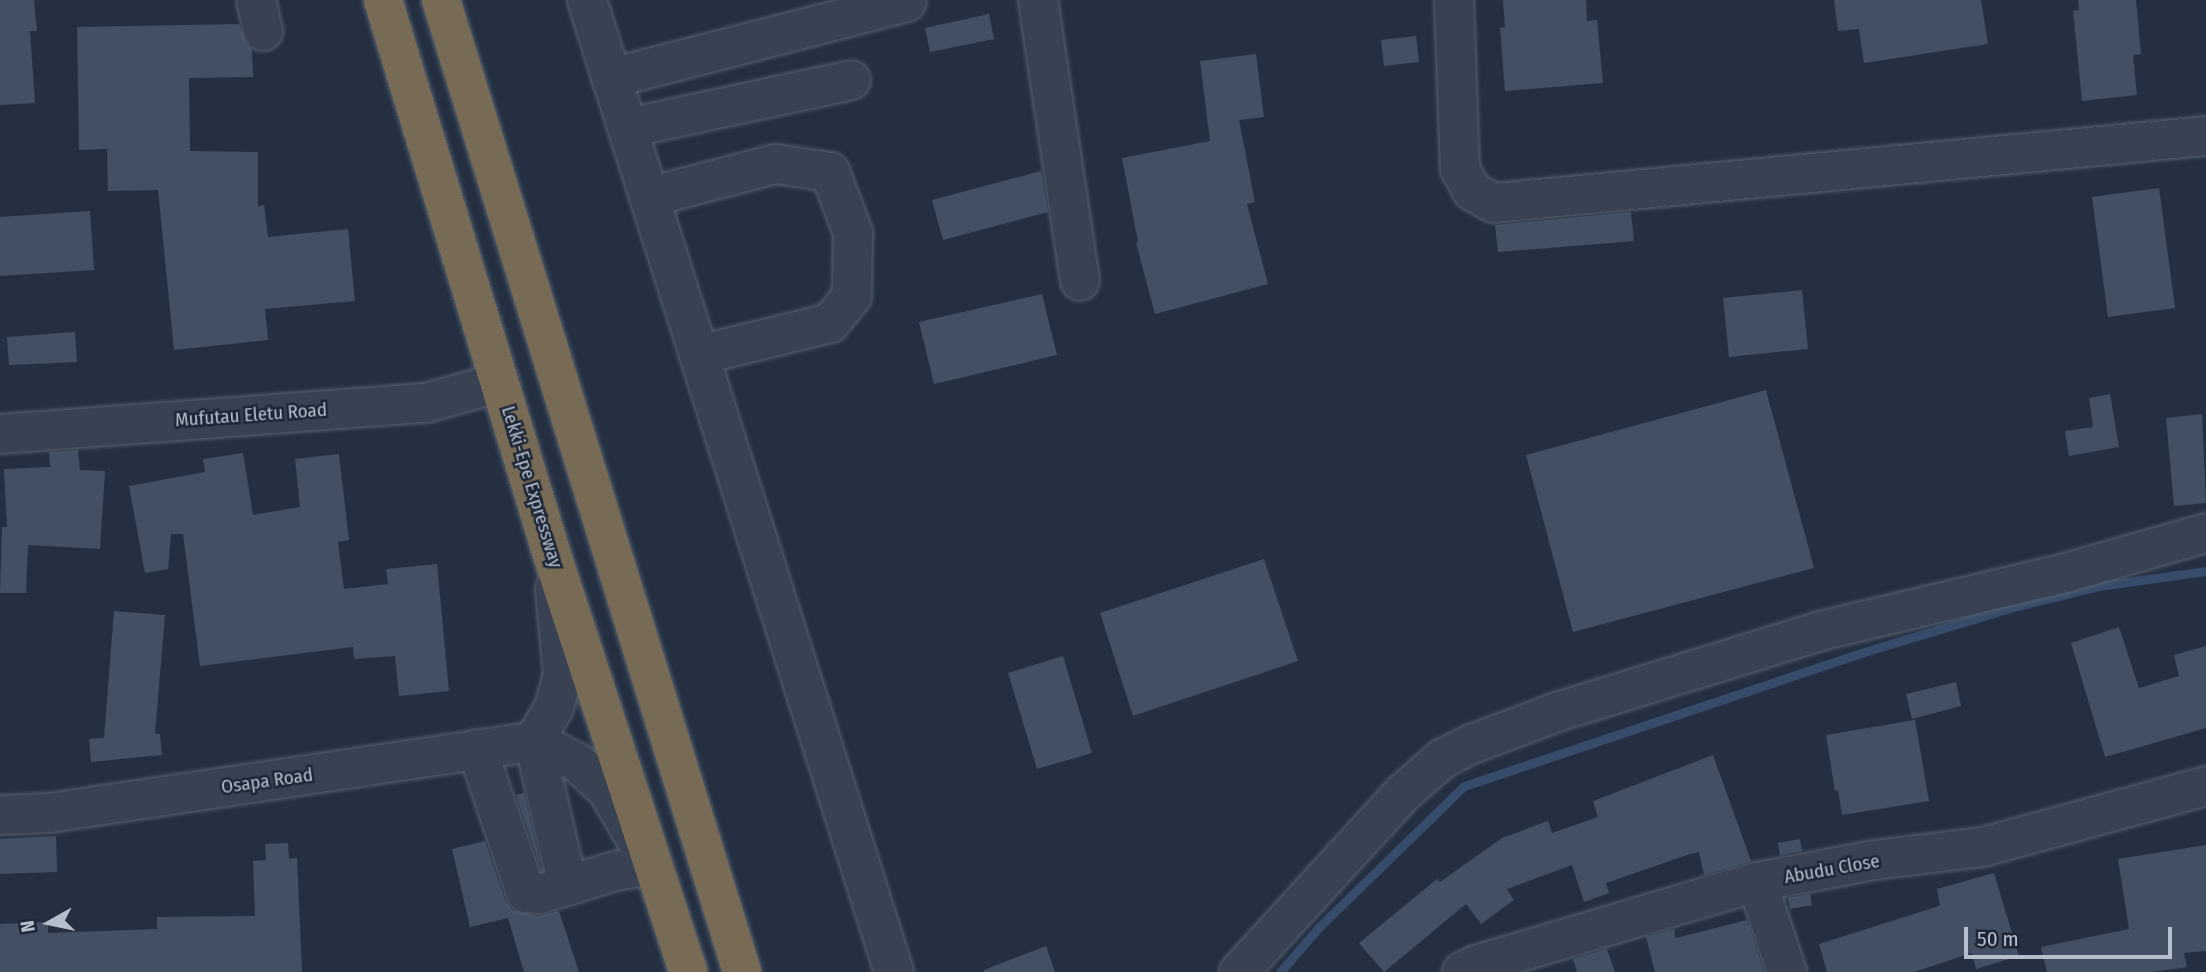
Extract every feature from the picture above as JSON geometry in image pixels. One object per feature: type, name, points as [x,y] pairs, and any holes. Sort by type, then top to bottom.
[{"type":"highway","name":"Lekki-Epe Expressway","points":[[383,0],[552,555],[688,972]]},
{"type":"highway","points":[[441,0],[742,972]]},
{"type":"street","points":[[587,0],[894,972]]},
{"type":"street","points":[[1038,0],[1080,281]]},
{"type":"street","points":[[1454,0],[1460,169],[1472,191],[1494,203],[2206,136]]},
{"type":"street","points":[[611,78],[906,2]]},
{"type":"street","points":[[628,128],[851,80]]},
{"type":"street","points":[[649,197],[776,163],[830,172],[853,233],[852,296],[830,323],[699,355]]},
{"type":"street","name":"Mufutau Eletu Road","points":[[0,434],[426,403],[500,382]]},
{"type":"street","points":[[1239,972],[1402,794],[1442,759],[1472,744],[1557,712],[1820,631],[2065,573],[2206,533]]},
{"type":"street","points":[[552,555],[563,674],[554,708],[534,741],[568,886]]},
{"type":"street","points":[[477,749],[526,893],[540,894],[615,871],[655,869],[608,791],[578,763],[534,741]]},
{"type":"street","name":"Osapa Road","points":[[0,816],[49,813],[534,741]]},
{"type":"street","name":"Abudu Close","points":[[1462,972],[1476,965],[1757,882],[1874,860],[1983,847],[2206,786]]},
{"type":"street","points":[[1757,882],[1787,972]]},
{"type":"building","points":[[0,0],[34,0],[37,31],[30,31],[35,103],[0,105]]},
{"type":"building","points":[[1503,0],[1586,0],[1587,21],[1597,20],[1603,83],[1505,91],[1500,28],[1505,27]]},
{"type":"building","points":[[1834,0],[1981,0],[1988,44],[1864,63],[1859,29],[1838,31]]},
{"type":"building","points":[[2078,0],[2136,0],[2141,54],[2133,55],[2137,95],[2082,101],[2073,11],[2079,10]]},
{"type":"building","points":[[989,14],[994,39],[930,52],[925,28]]},
{"type":"building","points":[[239,24],[247,45],[252,49],[253,77],[189,78],[190,151],[258,152],[258,206],[264,205],[268,237],[348,229],[355,301],[265,309],[268,340],[174,350],[158,190],[108,191],[107,149],[79,150],[77,27]]},
{"type":"building","points":[[1416,36],[1419,62],[1384,66],[1381,40]]},
{"type":"building","points":[[1256,54],[1264,117],[1239,120],[1255,202],[1247,204],[1268,284],[1155,314],[1136,243],[1138,242],[1122,158],[1210,141],[1200,61]]},
{"type":"building","points":[[1041,171],[1048,212],[943,240],[932,200]]},
{"type":"building","points":[[2159,188],[2175,308],[2108,317],[2092,197]]},
{"type":"building","points":[[90,211],[94,270],[0,276],[0,217]]},
{"type":"building","points":[[1631,212],[1634,241],[1498,252],[1495,225]]},
{"type":"building","points":[[1802,290],[1808,349],[1729,357],[1723,298]]},
{"type":"building","points":[[1042,294],[1057,355],[934,384],[919,322]]},
{"type":"building","points":[[75,332],[77,362],[9,365],[7,337]]},
{"type":"building","points":[[1766,390],[1814,568],[1573,632],[1526,455]]},
{"type":"building","points":[[2110,394],[2119,447],[2069,456],[2065,431],[2093,427],[2089,398]]},
{"type":"building","points":[[2202,414],[2206,503],[2174,506],[2166,418]]},
{"type":"building","points":[[78,450],[80,470],[105,471],[100,549],[28,545],[26,593],[0,593],[2,527],[7,527],[4,469],[50,467],[49,452]]},
{"type":"building","points":[[243,453],[253,515],[300,507],[295,459],[339,454],[349,540],[338,542],[344,589],[388,584],[386,569],[437,564],[449,691],[399,696],[395,656],[354,659],[353,647],[200,666],[183,534],[171,534],[168,569],[145,573],[129,486],[205,472],[203,459]]},
{"type":"building","points":[[1264,559],[1298,661],[1133,716],[1100,613]]},
{"type":"building","points":[[114,611],[165,615],[155,734],[160,734],[162,755],[91,762],[89,739],[104,738]]},
{"type":"building","points":[[2119,627],[2139,688],[2179,676],[2174,655],[2206,646],[2206,728],[2105,757],[2071,643]]},
{"type":"building","points":[[1063,656],[1092,753],[1037,769],[1008,673]]},
{"type":"building","points":[[1956,682],[1961,706],[1912,719],[1906,694]]},
{"type":"building","points":[[1915,720],[1929,801],[1842,815],[1838,790],[1835,791],[1826,735]]},
{"type":"building","points":[[1713,755],[1751,861],[1704,875],[1699,852],[1690,854],[1606,883],[1609,893],[1584,902],[1572,865],[1507,889],[1514,900],[1481,924],[1466,904],[1384,972],[1359,943],[1437,879],[1440,882],[1502,838],[1548,821],[1552,833],[1598,817],[1593,801]]},
{"type":"building","points":[[524,793],[542,871],[516,795]]},
{"type":"building","points":[[56,836],[57,872],[0,874],[0,839]]},
{"type":"building","points":[[1800,839],[1802,851],[1780,855],[1778,843]]},
{"type":"building","points":[[485,841],[505,900],[512,910],[538,916],[559,911],[579,972],[524,972],[508,918],[470,927],[452,849]]},
{"type":"building","points":[[288,843],[289,859],[297,858],[302,972],[0,972],[0,924],[48,922],[48,933],[157,929],[157,917],[255,916],[253,861],[266,860],[265,844]]},
{"type":"building","points":[[2206,845],[2206,951],[2184,953],[2187,967],[2152,972],[2047,972],[2041,947],[2129,929],[2118,859]]},
{"type":"building","points":[[1994,873],[2019,956],[1976,969],[1972,953],[1914,972],[1827,972],[1819,944],[1936,907],[1940,905],[1937,889]]},
{"type":"building","points":[[1810,894],[1812,905],[1790,909],[1788,898]]},
{"type":"building","points":[[1747,920],[1764,972],[1655,972],[1646,937],[1674,929],[1676,938]]},
{"type":"building","points":[[1046,946],[1055,972],[984,972],[984,970]]},
{"type":"building","points":[[1607,949],[1615,972],[1577,972],[1573,959]]},
{"type":"waterway","points":[[1280,972],[1320,926],[1464,786],[1864,652],[2010,608],[2099,586],[2206,571]]}]
